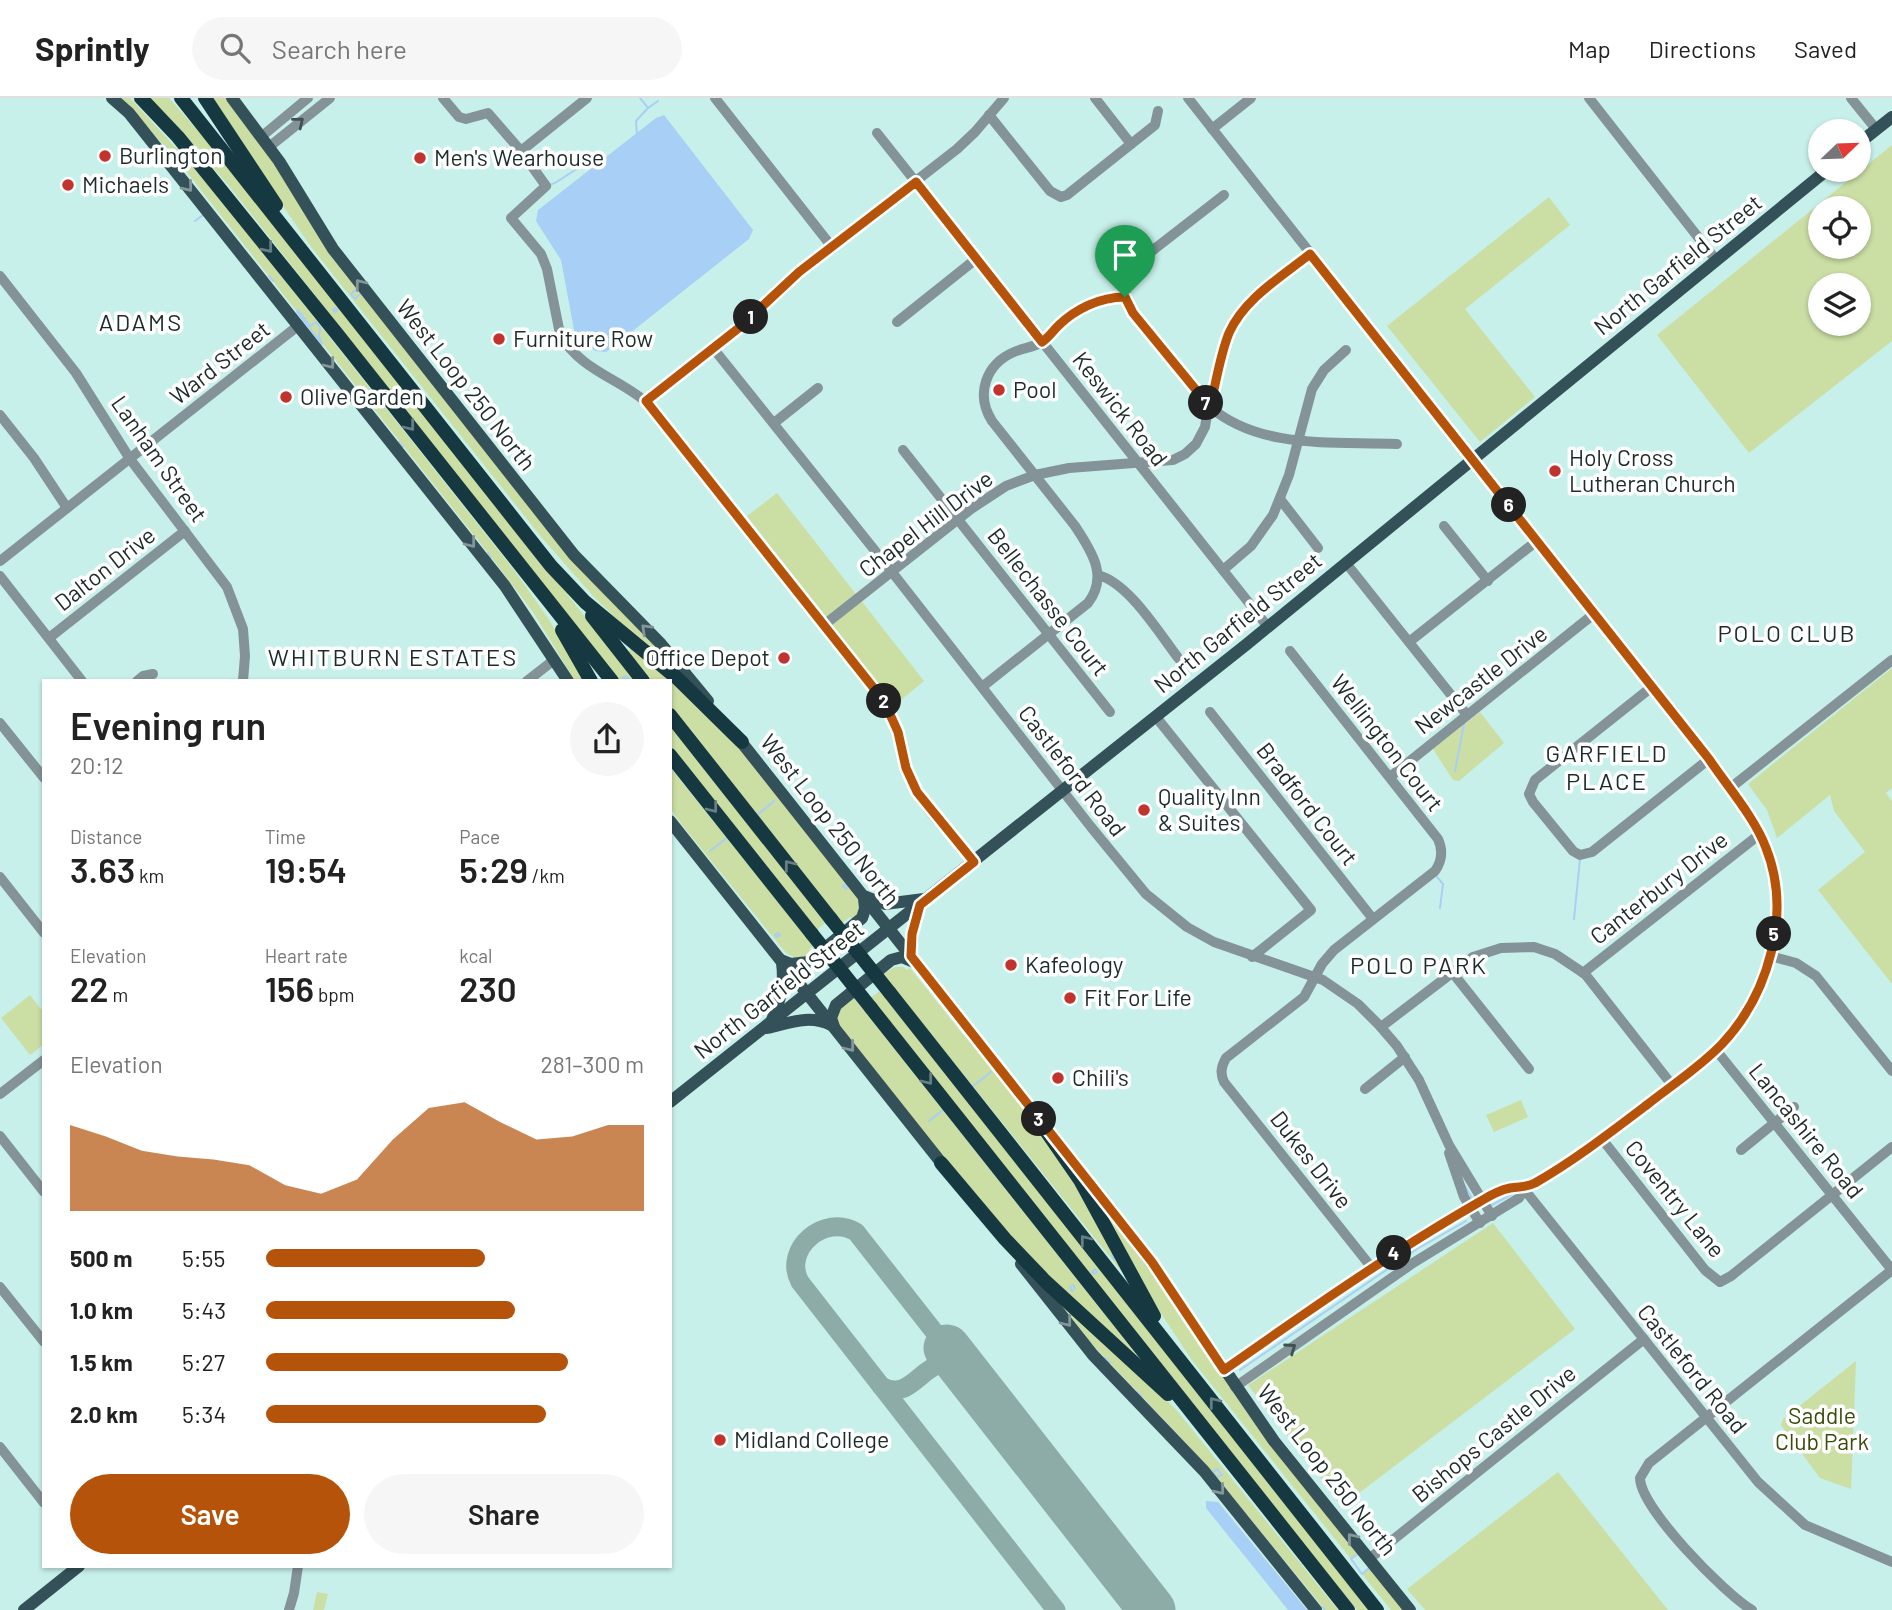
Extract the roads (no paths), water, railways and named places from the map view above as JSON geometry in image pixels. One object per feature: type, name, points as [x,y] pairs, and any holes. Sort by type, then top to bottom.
[{"type":"highway","points":[[181,98],[641,679]]},
{"type":"highway","points":[[205,98],[324,279]]},
{"type":"highway","points":[[142,99],[178,137],[610,679]]},
{"type":"highway","points":[[509,551],[550,611],[590,679]]},
{"type":"highway","points":[[558,574],[600,615],[695,695],[742,742]]},
{"type":"highway","points":[[672,718],[1377,1610]]},
{"type":"highway","points":[[672,758],[1348,1610]]},
{"type":"highway","points":[[1031,1109],[1080,1180],[1160,1326],[1188,1370]]},
{"type":"highway","points":[[941,1163],[1046,1282],[1205,1429]]},
{"type":"main road","points":[[111,98],[129,113],[505,586],[567,679]]},
{"type":"main road","name":"West Loop 250 North","points":[[232,98],[265,142],[333,249],[574,555],[661,644],[742,742],[1152,1262],[1274,1441],[1410,1610]]},
{"type":"main road","points":[[1871,134],[1892,117]]},
{"type":"main road","name":"North Garfield Street","points":[[672,1100],[1268,627],[1812,182]]},
{"type":"main road","points":[[672,824],[1093,1355],[1205,1471],[1316,1610]]},
{"type":"main road","points":[[834,1027],[831,1015],[836,1004],[891,960],[902,957],[913,960],[912,934],[924,902],[881,903],[862,895]]},
{"type":"main road","points":[[781,960],[791,964],[808,962],[862,918],[866,909],[862,895]]},
{"type":"main road","points":[[766,1026],[782,996],[784,982],[781,960]]},
{"type":"main road","points":[[766,1026],[804,1019],[824,1021],[834,1027]]},
{"type":"main road","points":[[24,1610],[76,1568]]},
{"type":"street","points":[[265,142],[308,98]]},
{"type":"street","points":[[265,142],[330,98]]},
{"type":"street","points":[[443,98],[459,117],[488,113],[521,151],[545,186],[511,218],[541,254],[547,269],[560,334],[565,343],[597,373],[632,390],[646,401],[824,625],[890,712],[900,737],[907,772],[921,799],[974,862]]},
{"type":"street","points":[[521,151],[587,98]]},
{"type":"street","points":[[715,98],[832,247]]},
{"type":"street","points":[[646,401],[713,348],[799,272],[971,136],[1004,98]]},
{"type":"street","points":[[1095,98],[1131,144]]},
{"type":"street","points":[[1188,98],[1709,759],[1760,834],[1768,850],[1776,886],[1776,920],[1770,957],[1758,990],[1716,1050],[1602,1139],[1524,1189],[1519,1198],[1413,1263],[1235,1387]]},
{"type":"street","points":[[1212,129],[1251,98]]},
{"type":"street","points":[[1589,98],[1716,260]]},
{"type":"street","points":[[1851,98],[1877,130]]},
{"type":"street","points":[[989,115],[1057,197],[1067,195],[1155,125],[1158,111]]},
{"type":"street","name":"Keswick Road","points":[[877,133],[1268,627]]},
{"type":"street","points":[[1224,195],[1139,261],[1128,278],[1125,297],[1133,313],[1210,407],[1225,419],[1247,430],[1266,436],[1297,440],[1397,444]]},
{"type":"street","name":"Chapel Hill Drive","points":[[824,625],[989,495],[1006,486],[1035,475],[1069,468],[1166,461],[1185,454],[1200,438],[1226,342],[1235,322],[1254,299],[1310,254]]},
{"type":"street","points":[[897,322],[976,259]]},
{"type":"street","name":"Lanham Street","points":[[0,276],[83,383],[130,459],[219,574],[235,604],[245,644],[243,679]]},
{"type":"street","points":[[982,687],[1088,603],[1094,593],[1098,575],[1093,555],[1080,533],[988,414],[983,390],[988,374],[999,361],[1014,352],[1042,342],[1065,320],[1086,306],[1105,299],[1125,297]]},
{"type":"street","name":"Ward Street","points":[[2,557],[299,325]]},
{"type":"street","name":"Castleford Road","points":[[713,348],[1131,877],[1156,903],[1199,934],[1252,957],[1316,977],[1348,996],[1381,1027],[1405,1057],[1428,1097],[1449,1145],[1492,1216]]},
{"type":"street","points":[[1223,570],[1239,558],[1261,534],[1280,499],[1314,383],[1346,350]]},
{"type":"street","points":[[774,423],[818,388]]},
{"type":"street","points":[[0,415],[34,458],[67,508]]},
{"type":"street","name":"Bellechasse Court","points":[[902,450],[1110,712]]},
{"type":"street","points":[[1280,499],[1318,548]]},
{"type":"street","points":[[1444,526],[1488,580]]},
{"type":"street","name":"Dalton Drive","points":[[49,638],[185,531]]},
{"type":"street","points":[[1409,642],[1538,540]]},
{"type":"street","points":[[1346,563],[1467,715]]},
{"type":"street","points":[[1098,575],[1111,579],[1125,590],[1179,659]]},
{"type":"street","points":[[0,576],[80,679]]},
{"type":"street","name":"Newcastle Drive","points":[[1390,777],[1595,613]]},
{"type":"street","name":"Wellington Court","points":[[1290,652],[1390,777],[1441,846],[1440,863],[1435,871],[1373,919]]},
{"type":"street","points":[[530,679],[554,660]]},
{"type":"street","points":[[1730,789],[1892,660]]},
{"type":"street","points":[[139,679],[153,674]]},
{"type":"street","points":[[1653,686],[1535,780],[1529,794],[1533,802],[1573,851],[1586,855],[1709,759]]},
{"type":"street","name":"Bradford Court","points":[[1210,712],[1373,919]]},
{"type":"street","points":[[1156,717],[1311,910],[1252,957]]},
{"type":"street","points":[[0,723],[42,776]]},
{"type":"street","name":"Canterbury Drive","points":[[1583,973],[1760,834]]},
{"type":"street","points":[[0,877],[42,930]]},
{"type":"street","points":[[1316,977],[1331,953],[1373,919]]},
{"type":"street","points":[[1381,1027],[1473,957],[1516,946],[1534,947],[1555,954],[1583,973],[1672,1084]]},
{"type":"street","points":[[1770,957],[1796,963],[1816,976],[1892,1071]]},
{"type":"street","points":[[1452,972],[1529,1069]]},
{"type":"street","name":"Dukes Drive","points":[[1316,977],[1304,997],[1226,1058],[1221,1074],[1224,1082],[1372,1268]]},
{"type":"street","name":"Lancashire Road","points":[[1716,1050],[1892,1270]]},
{"type":"street","points":[[1365,1089],[1405,1057]]},
{"type":"street","points":[[0,1094],[42,1062]]},
{"type":"street","points":[[1741,1150],[1794,1107]]},
{"type":"street","points":[[0,1136],[42,1189]]},
{"type":"street","name":"Coventry Lane","points":[[1602,1139],[1705,1270],[1720,1282],[1832,1195]]},
{"type":"street","name":"Castleford Road","points":[[1449,1145],[1458,1182],[1480,1223]]},
{"type":"street","points":[[1832,1195],[1892,1147]]},
{"type":"street","points":[[1224,1370],[1423,1234],[1483,1199],[1511,1188],[1524,1189]]},
{"type":"street","name":"Castleford Road","points":[[1524,1189],[1758,1482],[1805,1525],[1892,1562]]},
{"type":"street","points":[[1752,1610],[1700,1565],[1645,1497],[1640,1478],[1649,1463],[1892,1270]]},
{"type":"street","points":[[0,1287],[42,1340]]},
{"type":"street","name":"Bishops Castle Drive","points":[[1369,1559],[1644,1339]]},
{"type":"street","points":[[0,1447],[42,1500]]},
{"type":"street","points":[[289,1610],[298,1568]]},
{"type":"water","points":[[664,115],[753,230],[749,239],[606,352],[595,351],[574,330],[561,260],[536,221],[538,210],[656,118]]},
{"type":"water","points":[[1206,1501],[1218,1502],[1307,1610],[1288,1610],[1206,1508]]},
{"type":"waterway","points":[[637,135],[636,121],[648,108],[640,98]]},
{"type":"waterway","points":[[648,108],[658,101]]},
{"type":"waterway","points":[[165,146],[169,150]]},
{"type":"waterway","points":[[550,185],[577,169],[594,166]]},
{"type":"waterway","points":[[195,221],[203,215]]},
{"type":"waterway","points":[[269,276],[273,281]]},
{"type":"waterway","points":[[358,288],[361,293],[355,299],[351,294],[358,288]]},
{"type":"waterway","points":[[335,308],[337,310],[335,312],[333,310],[335,308]]},
{"type":"waterway","points":[[298,310],[310,326],[316,322],[320,327],[319,337],[322,344],[298,310]]},
{"type":"waterway","points":[[399,442],[403,447]]},
{"type":"waterway","points":[[488,553],[491,558]]},
{"type":"waterway","points":[[656,646],[661,650],[656,653],[654,651],[656,646]]},
{"type":"waterway","points":[[626,676],[626,679]]},
{"type":"waterway","points":[[624,679],[623,677],[626,676]]},
{"type":"waterway","points":[[1455,771],[1464,724]]},
{"type":"waterway","points":[[757,815],[774,801]]},
{"type":"waterway","points":[[710,851],[728,837]]},
{"type":"waterway","points":[[1574,919],[1580,859]]},
{"type":"waterway","points":[[1437,877],[1443,884],[1440,908]]},
{"type":"waterway","points":[[846,884],[848,886],[846,889],[843,886],[846,884]]},
{"type":"waterway","points":[[778,933],[780,935],[777,937],[775,935],[778,933]]},
{"type":"waterway","points":[[973,1086],[991,1072]]},
{"type":"waterway","points":[[929,1121],[943,1110]]},
{"type":"waterway","points":[[1465,1186],[1472,1198]]},
{"type":"waterway","points":[[1492,1205],[1514,1193]]},
{"type":"waterway","points":[[1240,1370],[1417,1249],[1466,1221]]},
{"type":"waterway","points":[[1114,1253],[1117,1256],[1114,1259],[1112,1256],[1114,1253]]},
{"type":"waterway","points":[[1095,1269],[1097,1272],[1094,1274],[1092,1272],[1095,1269]]},
{"type":"waterway","points":[[1073,1285],[1075,1288],[1072,1291],[1070,1287],[1073,1285]]},
{"type":"waterway","points":[[1105,1358],[1110,1363]]},
{"type":"waterway","points":[[1137,1392],[1142,1397]]},
{"type":"waterway","points":[[1217,1469],[1222,1475],[1217,1477],[1213,1472],[1217,1469]]},
{"type":"waterway","points":[[1359,1553],[1370,1567],[1362,1574],[1351,1559],[1359,1553]]},
{"type":"waterway","points":[[1322,1607],[1325,1610]]},
{"type":"place","name":"Burlington","points":[[105,156]]},
{"type":"place","name":"Men's Wearhouse","points":[[420,158]]},
{"type":"place","name":"Michaels","points":[[68,185]]},
{"type":"place","name":"Furniture Row","points":[[499,339]]},
{"type":"place","name":"Pool","points":[[999,390]]},
{"type":"place","name":"Olive Garden","points":[[286,397]]},
{"type":"place","name":"Holy Cross Lutheran Church","points":[[1555,471]]},
{"type":"place","name":"Office Depot","points":[[784,658]]},
{"type":"place","name":"Quality Inn & Suites","points":[[1144,810]]},
{"type":"place","name":"Kafeology","points":[[1011,965]]},
{"type":"place","name":"Fit For Life","points":[[1070,998]]},
{"type":"place","name":"Chili's","points":[[1058,1078]]},
{"type":"place","name":"Midland College","points":[[720,1440]]},
{"type":"district","name":"ADAMS","points":[[141,323]]},
{"type":"district","name":"POLO CLUB","points":[[1787,634]]},
{"type":"district","name":"WHITBURN ESTATES","points":[[393,658]]},
{"type":"district","name":"GARFIELD PLACE","points":[[1607,768]]},
{"type":"district","name":"POLO PARK","points":[[1419,966]]},
{"type":"park label","name":"Saddle Club Park","points":[[1822,1429]]}]
